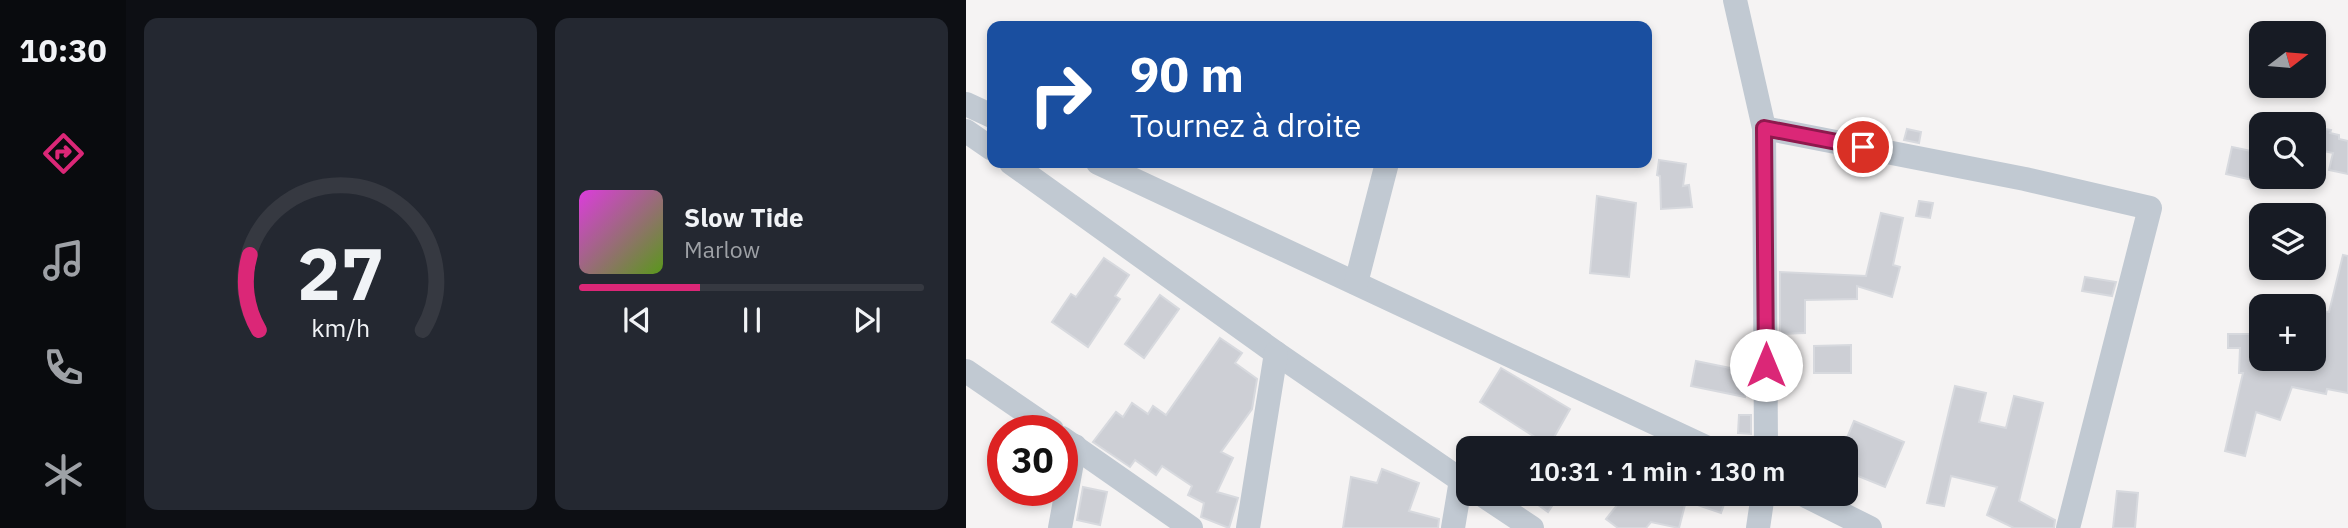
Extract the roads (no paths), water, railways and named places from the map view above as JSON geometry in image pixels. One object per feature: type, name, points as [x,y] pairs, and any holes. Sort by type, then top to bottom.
[{"type":"street","points":[[1735,0],[1764,128],[1766,436]]},
{"type":"street","points":[[966,104],[987,114]]},
{"type":"street","points":[[1764,128],[2025,179],[2150,208],[2068,528]]},
{"type":"street","points":[[966,131],[987,146]]},
{"type":"street","points":[[1018,168],[1276,354],[1456,476]]},
{"type":"street","points":[[1109,168],[1682,436]]},
{"type":"street","points":[[1356,284],[1387,168]]},
{"type":"street","points":[[1248,528],[1276,354]]},
{"type":"street","points":[[966,371],[1030,415]]},
{"type":"street","points":[[1078,449],[1191,528]]},
{"type":"street","points":[[1060,528],[1062,506]]},
{"type":"street","points":[[1453,528],[1462,506]]},
{"type":"street","points":[[1500,506],[1532,528]]},
{"type":"street","points":[[1758,528],[1761,506]]},
{"type":"street","points":[[1826,506],[1870,528]]}]
